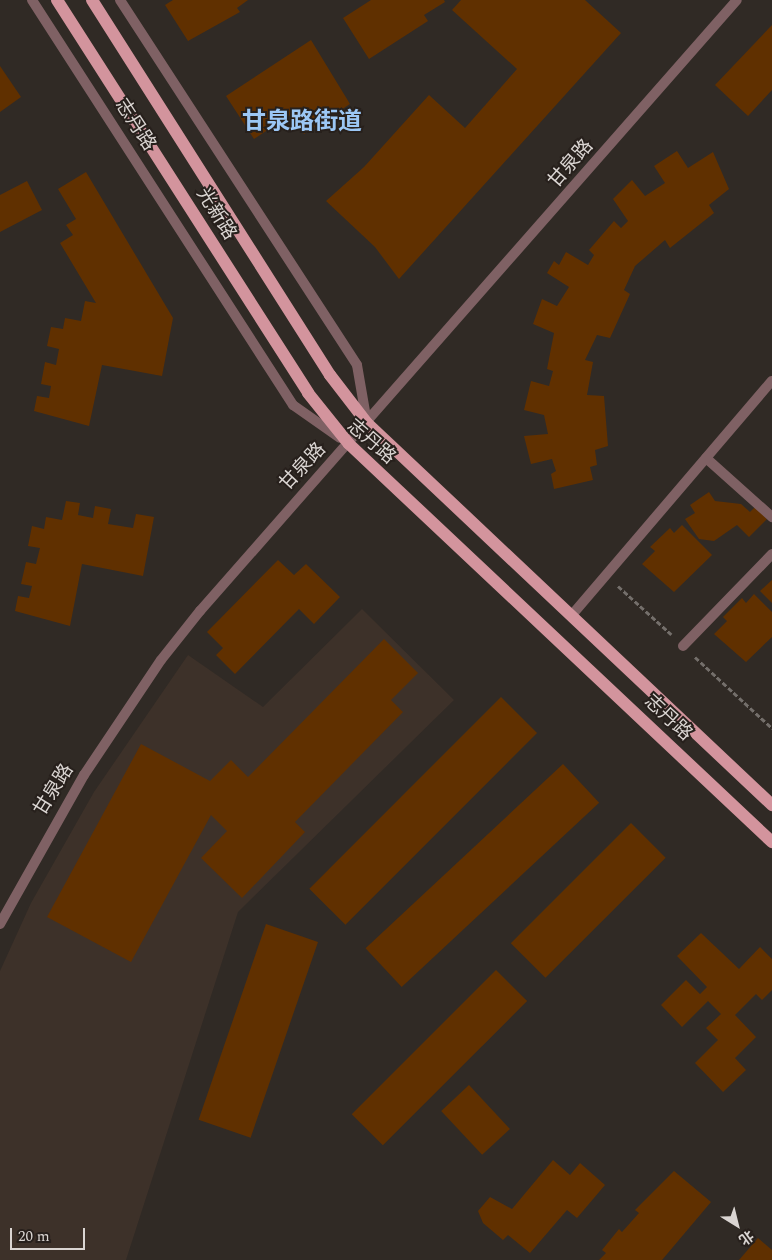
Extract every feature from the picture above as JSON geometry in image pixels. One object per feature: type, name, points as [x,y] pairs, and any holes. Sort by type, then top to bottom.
[{"type":"main road","name":"光新路","points":[[57,0],[308,393],[349,444]]},
{"type":"main road","name":"光新路","points":[[92,0],[330,375],[368,423]]},
{"type":"main road","name":"志丹路","points":[[368,423],[772,805]]},
{"type":"main road","name":"志丹路","points":[[349,444],[772,842]]},
{"type":"street","name":"志丹路","points":[[32,0],[293,405],[349,444]]},
{"type":"street","name":"志丹路","points":[[120,0],[357,365],[368,423]]},
{"type":"street","name":"甘泉路","points":[[0,924],[48,833],[161,660],[241,561],[368,423],[737,0]]},
{"type":"street","points":[[571,616],[772,381]]},
{"type":"street","points":[[706,458],[772,516]]},
{"type":"street","points":[[683,646],[772,554]]},
{"type":"shaded area","points":[[362,609],[454,700],[238,912],[126,1260],[0,1260],[0,971],[31,903],[94,792],[188,655],[263,707]]},
{"type":"building","points":[[173,0],[248,0],[237,8],[240,12],[188,41],[165,5]]},
{"type":"building","points":[[371,0],[444,0],[445,2],[424,15],[428,21],[369,59],[343,18]]},
{"type":"building","points":[[461,0],[585,0],[621,33],[399,279],[375,247],[326,201],[364,167],[429,95],[465,128],[517,69],[452,10]]},
{"type":"building","points":[[772,25],[772,90],[748,116],[715,85]]},
{"type":"building","points":[[311,40],[350,104],[304,134],[292,114],[254,139],[226,96]]},
{"type":"building","points":[[0,66],[21,97],[0,112]]},
{"type":"building","points":[[677,151],[688,168],[713,152],[729,189],[709,205],[714,213],[670,248],[665,240],[635,266],[624,290],[630,294],[610,338],[597,335],[585,360],[593,362],[587,395],[604,396],[608,446],[595,450],[597,465],[590,467],[593,480],[554,489],[551,474],[556,471],[552,459],[531,464],[524,436],[548,434],[544,415],[524,410],[531,381],[549,386],[553,371],[547,369],[554,333],[533,324],[542,299],[557,306],[569,287],[547,273],[554,261],[559,265],[566,252],[588,265],[594,255],[589,250],[614,221],[621,228],[628,221],[613,199],[632,180],[645,196],[665,183],[654,166]]},
{"type":"building","points":[[86,172],[173,318],[162,376],[102,365],[89,426],[34,411],[37,396],[49,398],[51,386],[41,384],[45,362],[56,365],[59,349],[47,346],[51,327],[63,329],[65,318],[81,321],[85,301],[96,303],[60,243],[73,235],[66,225],[76,219],[58,189]]},
{"type":"building","points":[[27,181],[42,210],[0,232],[0,195]]},
{"type":"building","points":[[709,492],[715,501],[741,504],[750,512],[755,507],[767,519],[749,537],[737,525],[714,541],[699,539],[685,519],[695,513],[690,505]]},
{"type":"building","points":[[66,501],[80,503],[78,515],[93,518],[95,506],[111,509],[108,524],[133,528],[136,514],[154,517],[143,576],[82,564],[70,626],[15,611],[18,596],[29,598],[32,586],[21,584],[26,562],[36,564],[40,548],[28,546],[32,526],[44,529],[46,517],[62,520]]},
{"type":"building","points":[[682,525],[712,555],[674,592],[642,564],[655,551],[650,547],[670,528],[674,533]]},
{"type":"building","points":[[278,560],[294,575],[306,564],[340,597],[314,624],[299,609],[235,674],[216,655],[223,648],[207,632]]},
{"type":"building","points":[[772,580],[772,603],[760,591]]},
{"type":"building","points":[[754,594],[772,612],[772,637],[746,662],[714,634],[727,621],[723,617],[742,598],[746,603]]},
{"type":"building","points":[[384,639],[418,673],[391,700],[403,712],[295,822],[305,832],[242,898],[201,858],[227,831],[211,815],[131,962],[47,917],[141,744],[210,781],[231,760],[248,777]]},
{"type":"building","points":[[501,697],[537,733],[345,925],[309,889]]},
{"type":"building","points":[[563,764],[599,803],[402,987],[366,948]]},
{"type":"building","points":[[631,823],[666,858],[545,978],[511,943]]},
{"type":"building","points":[[266,924],[318,942],[251,1138],[199,1120]]},
{"type":"building","points":[[701,933],[739,969],[760,947],[772,959],[772,990],[762,1000],[756,994],[735,1015],[756,1037],[735,1058],[746,1070],[723,1092],[695,1063],[718,1040],[706,1028],[721,1014],[708,1001],[682,1027],[661,1005],[686,980],[700,994],[707,987],[677,956]]},
{"type":"building","points":[[496,970],[527,1001],[383,1145],[352,1114]]},
{"type":"building","points":[[469,1085],[510,1129],[482,1155],[441,1111]]},
{"type":"building","points":[[553,1160],[570,1175],[580,1163],[605,1185],[577,1218],[567,1210],[530,1253],[508,1235],[503,1240],[483,1223],[478,1211],[490,1197],[512,1209]]},
{"type":"building","points":[[674,1171],[711,1202],[662,1260],[599,1260],[606,1253],[602,1250],[619,1229],[622,1232],[639,1213],[635,1210]]},
{"type":"building","points":[[758,1238],[772,1250],[772,1260],[739,1260]]},
{"type":"district","name":"甘泉路街道","points":[[302,123]]}]
